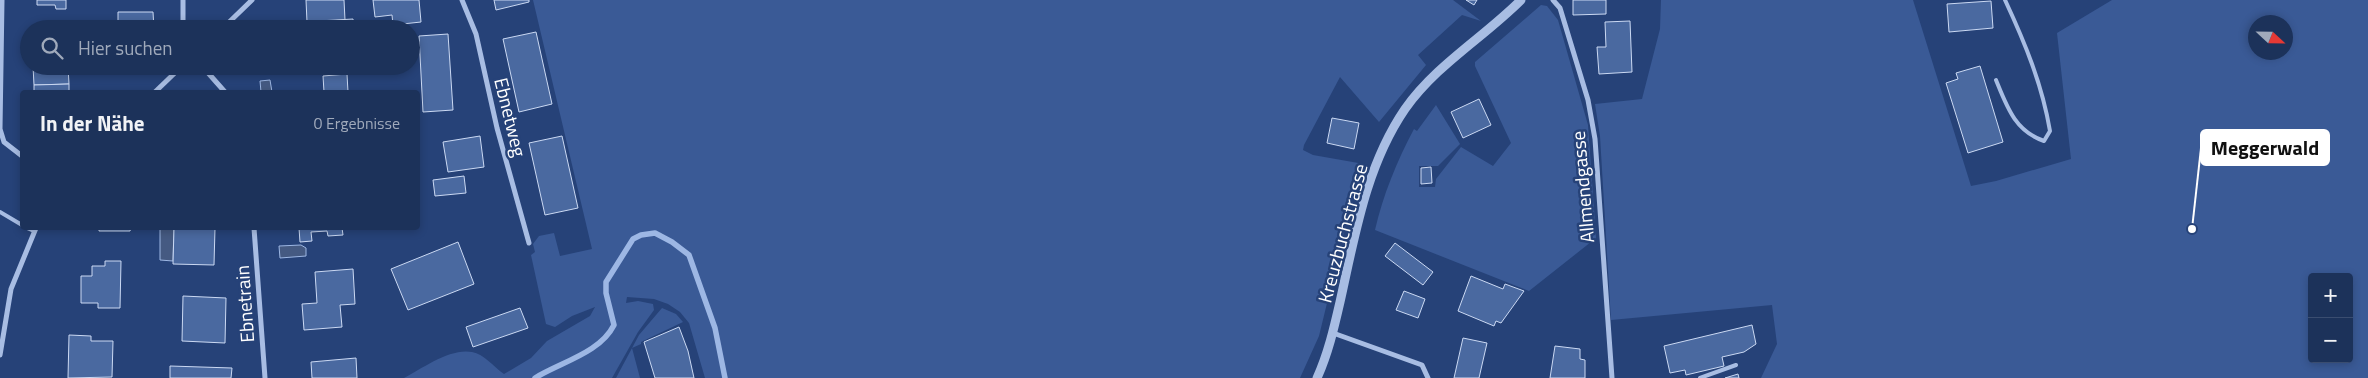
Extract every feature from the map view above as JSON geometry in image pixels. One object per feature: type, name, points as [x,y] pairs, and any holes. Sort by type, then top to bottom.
[{"type":"street","points":[[2,0],[0,129],[2,141],[20,154]]},
{"type":"street","points":[[183,0],[183,20]]},
{"type":"street","points":[[231,20],[252,0]]},
{"type":"street","name":"Ebnetweg","points":[[462,0],[476,34],[497,128],[529,243]]},
{"type":"street","name":"Kreuzbuchstrasse","points":[[1317,378],[1332,333],[1364,198],[1376,163],[1391,131],[1406,108],[1433,74],[1521,0]]},
{"type":"street","name":"Allmendgasse","points":[[1553,0],[1560,8],[1588,100],[1595,139],[1612,378]]},
{"type":"street","points":[[157,90],[173,75]]},
{"type":"street","points":[[210,75],[222,90]]},
{"type":"street","points":[[0,355],[11,289],[35,230]]},
{"type":"street","name":"Ebnetrain","points":[[254,230],[265,378]]},
{"type":"street","points":[[1332,333],[1422,366],[1428,378]]},
{"type":"lane","points":[[1996,80],[2010,114],[2030,136],[2044,141],[2050,130],[2046,106],[2028,50],[2005,0]]},
{"type":"lane","points":[[0,212],[20,224]]},
{"type":"lane","points":[[1700,378],[1736,365]]},
{"type":"shaded area","points":[[533,0],[1453,0],[1481,21],[1462,15],[1418,55],[1426,65],[1379,122],[1340,77],[1304,145],[1303,150],[1313,155],[1364,164],[1347,221],[1319,336],[1300,378],[705,378],[689,323],[680,312],[668,304],[654,299],[627,297],[626,303],[638,301],[653,304],[654,310],[638,332],[612,378],[404,378],[446,356],[464,352],[481,355],[504,374],[531,358],[547,341],[590,316],[595,307],[572,316],[555,327],[546,324],[531,255],[535,252],[533,244],[539,236],[554,233],[560,256],[592,249]]},
{"type":"shaded area","points":[[1661,0],[1913,0],[1971,186],[1996,181],[2071,159],[2057,33],[2112,0],[2368,0],[2368,378],[1761,378],[1777,344],[1772,305],[1611,320],[1600,136],[1595,104],[1642,99],[1660,29]]},
{"type":"shaded area","points":[[1541,5],[1547,6],[1558,20],[1588,125],[1596,238],[1529,291],[1375,230],[1386,191],[1408,141],[1414,129],[1417,131],[1436,105],[1460,144],[1438,166],[1419,166],[1419,187],[1435,187],[1436,179],[1461,147],[1493,166],[1511,143],[1475,66],[1475,62]]},
{"type":"shaded area","points":[[270,80],[272,90],[261,90],[260,81]]},
{"type":"shaded area","points":[[160,230],[174,230],[173,261],[160,260]]},
{"type":"shaded area","points":[[301,245],[306,248],[306,256],[280,258],[279,246]]},
{"type":"shaded area","points":[[662,308],[676,314],[683,322],[641,342],[641,344],[632,348],[639,335]]},
{"type":"shaded area","points":[[632,348],[640,378],[616,378]]},
{"type":"building","points":[[37,0],[66,0],[66,9],[56,9],[55,5],[37,5]]},
{"type":"building","points":[[306,0],[344,0],[345,20],[307,20]]},
{"type":"building","points":[[373,0],[419,0],[421,22],[420,20],[392,20],[392,15],[375,17]]},
{"type":"building","points":[[494,0],[529,0],[529,2],[496,10]]},
{"type":"building","points":[[1466,0],[1477,0],[1474,5]]},
{"type":"building","points":[[1573,0],[1606,0],[1606,14],[1573,15]]},
{"type":"building","points":[[1991,1],[1993,28],[1949,32],[1947,4]]},
{"type":"building","points":[[118,12],[153,12],[153,20],[118,20]]},
{"type":"building","points":[[1630,21],[1632,72],[1599,74],[1597,47],[1606,47],[1605,22]]},
{"type":"building","points":[[536,32],[552,104],[519,112],[503,39]]},
{"type":"building","points":[[448,34],[453,110],[423,112],[420,36]]},
{"type":"building","points":[[1980,66],[2003,142],[1968,153],[1946,83],[1958,79],[1956,73]]},
{"type":"building","points":[[33,75],[68,75],[69,84],[34,85]]},
{"type":"building","points":[[347,75],[348,90],[324,90],[323,76]]},
{"type":"building","points":[[69,84],[69,90],[34,90],[34,85]]},
{"type":"building","points":[[1479,99],[1491,125],[1463,138],[1451,112]]},
{"type":"building","points":[[1332,118],[1359,123],[1354,149],[1327,143]]},
{"type":"building","points":[[480,136],[484,167],[448,172],[443,142]]},
{"type":"building","points":[[562,136],[578,208],[545,215],[529,143]]},
{"type":"building","points":[[1431,167],[1432,183],[1421,184],[1421,168]]},
{"type":"building","points":[[464,176],[466,193],[435,196],[433,180]]},
{"type":"building","points":[[99,230],[130,230],[130,231]]},
{"type":"building","points":[[174,230],[215,230],[214,265],[173,264]]},
{"type":"building","points":[[299,230],[342,230],[343,235],[328,236],[327,231],[311,232],[312,241],[300,242]]},
{"type":"building","points":[[458,242],[474,284],[408,310],[391,269]]},
{"type":"building","points":[[1395,243],[1433,272],[1423,285],[1385,256]]},
{"type":"building","points":[[105,261],[121,261],[120,308],[98,308],[98,303],[81,303],[81,276],[92,276],[92,266],[105,266]]},
{"type":"building","points":[[353,269],[355,304],[340,305],[342,327],[304,330],[302,304],[317,303],[315,272]]},
{"type":"building","points":[[1471,276],[1503,289],[1505,284],[1524,291],[1501,323],[1496,321],[1494,326],[1458,311]]},
{"type":"building","points":[[1404,291],[1425,299],[1418,318],[1396,310]]},
{"type":"building","points":[[183,296],[226,298],[225,343],[182,341]]},
{"type":"building","points":[[520,308],[528,328],[473,347],[466,327]]},
{"type":"building","points":[[1752,325],[1756,344],[1744,352],[1722,357],[1724,366],[1686,375],[1685,370],[1670,373],[1664,346]]},
{"type":"building","points":[[679,327],[688,351],[694,378],[655,378],[644,342]]},
{"type":"building","points":[[69,335],[91,336],[91,341],[113,341],[112,377],[68,378]]},
{"type":"building","points":[[1463,338],[1487,343],[1479,378],[1454,378]]},
{"type":"building","points":[[1555,346],[1580,349],[1580,359],[1585,360],[1585,378],[1550,378]]},
{"type":"building","points":[[356,358],[357,378],[312,378],[311,362]]},
{"type":"building","points":[[170,366],[232,368],[231,378],[170,378]]},
{"type":"building","points":[[1738,374],[1739,378],[1725,378]]},
{"type":"waterway","points":[[535,378],[590,350],[608,335],[614,325],[606,293],[606,282],[633,239],[641,235],[655,233],[672,242],[689,255],[715,328],[725,378]]},
{"type":"place","name":"Meggerwald","points":[[2192,229]]}]
